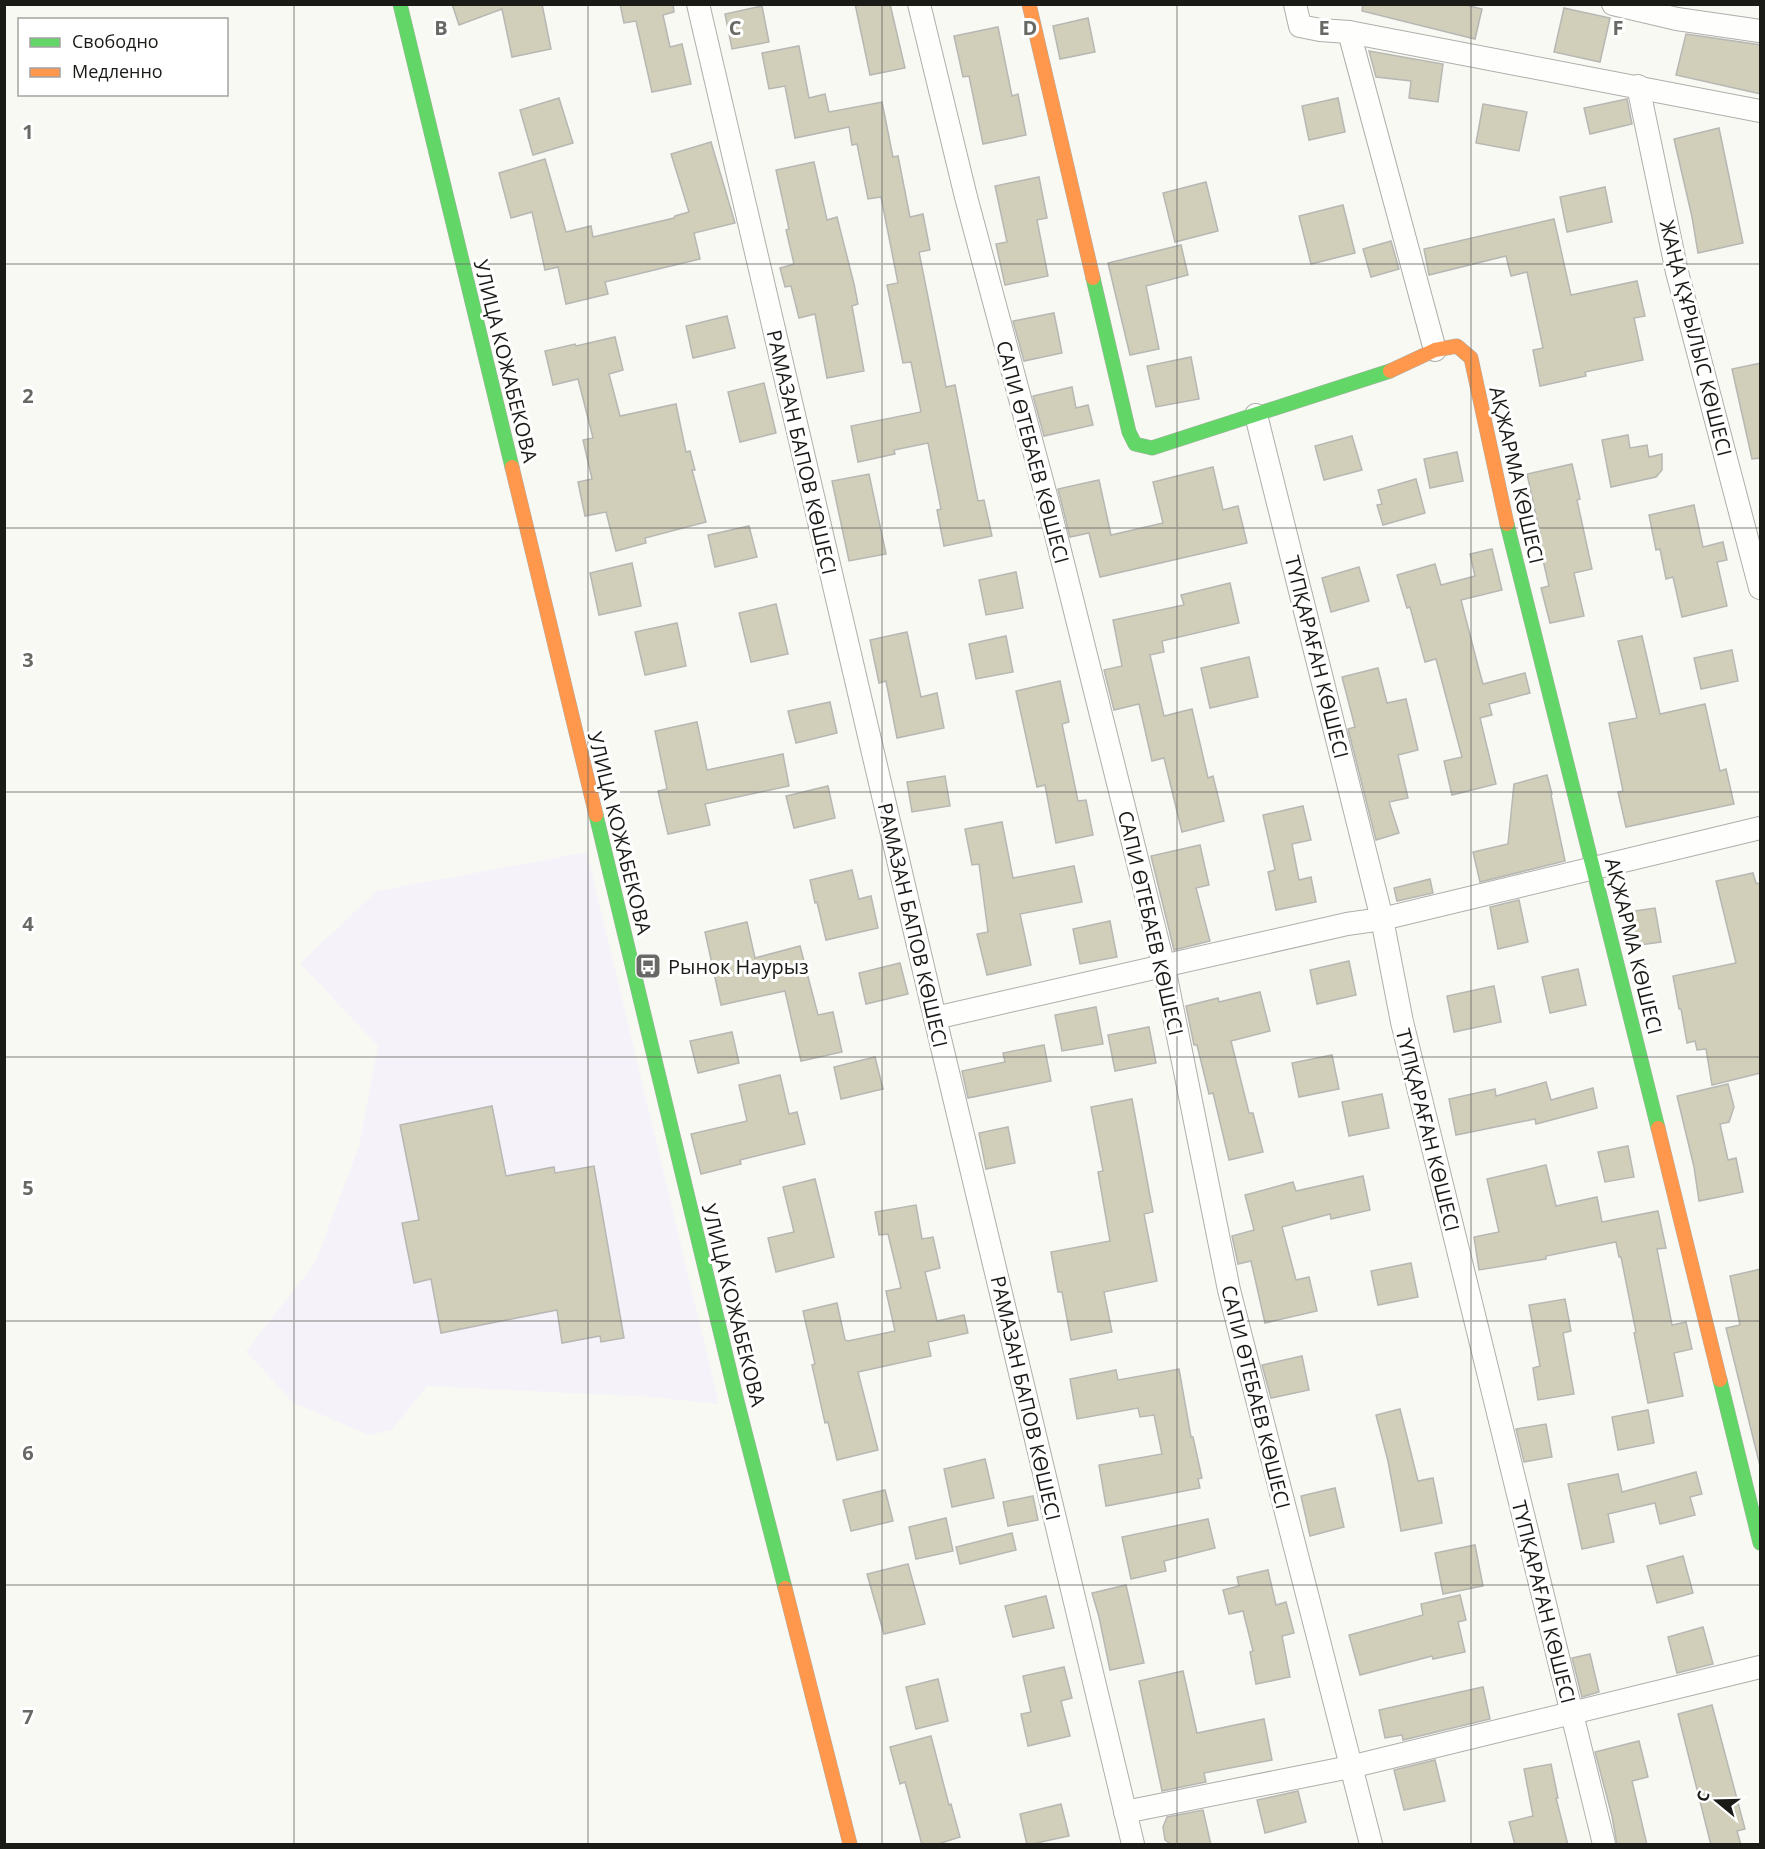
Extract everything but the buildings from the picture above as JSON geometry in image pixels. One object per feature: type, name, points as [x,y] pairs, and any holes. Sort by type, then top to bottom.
[{"type":"street","name":"УЛИЦА КОЖАБЕКОВА","points":[[399,4],[734,1386],[850,1845]]},
{"type":"street","name":"РАМАЗАН БАПОВ КӨШЕСІ","points":[[698,4],[935,1018],[1133,1845]]},
{"type":"street","name":"САПИ ӨТЕБАЕВ КӨШЕСІ","points":[[919,4],[966,197],[1048,504],[1164,967],[1229,1290],[1371,1845]]},
{"type":"street","points":[[1029,4],[1129,432],[1135,444],[1152,448],[1399,368],[1435,350],[1348,32]]},
{"type":"street","points":[[1295,4],[1300,26],[1348,32],[1761,111]]},
{"type":"street","points":[[1613,4],[1677,19],[1761,32]]},
{"type":"street","name":"ЖАҢА ҚҰРЫЛЫС КӨШЕСІ","points":[[1638,86],[1677,272],[1761,588]]},
{"type":"street","name":"АҚЖАРМА КӨШЕСІ","points":[[1435,350],[1457,346],[1470,358],[1510,537],[1761,1543]]},
{"type":"street","name":"ТҮПҚАРАҒАН КӨШЕСІ","points":[[1256,415],[1382,919],[1405,1033],[1604,1845]]},
{"type":"street","points":[[935,1018],[1347,924],[1382,919],[1761,828]]},
{"type":"street","points":[[1125,1812],[1350,1767],[1761,1667]]},
{"type":"shaded area","points":[[587,852],[719,1404],[651,1397],[427,1386],[392,1430],[369,1435],[292,1402],[246,1351],[315,1263],[359,1146],[378,1046],[300,963],[377,891]]},
{"type":"traffic: fast","points":[[400,4],[512,467]]},
{"type":"traffic: fast","points":[[1093,278],[1129,432],[1135,444],[1152,448],[1390,371]]},
{"type":"traffic: fast","points":[[1507,524],[1658,1128]]},
{"type":"traffic: fast","points":[[596,815],[736,1397],[785,1588]]},
{"type":"traffic: fast","points":[[1720,1380],[1760,1543]]},
{"type":"traffic: slow","points":[[1029,4],[1093,278]]},
{"type":"traffic: slow","points":[[1390,371],[1435,350],[1457,346],[1471,358],[1507,524]]},
{"type":"traffic: slow","points":[[512,467],[596,815]]},
{"type":"traffic: slow","points":[[1658,1128],[1720,1380]]},
{"type":"traffic: slow","points":[[785,1588],[850,1844]]},
{"type":"place","name":"Рынок Наурыз","points":[[648,966]]}]
